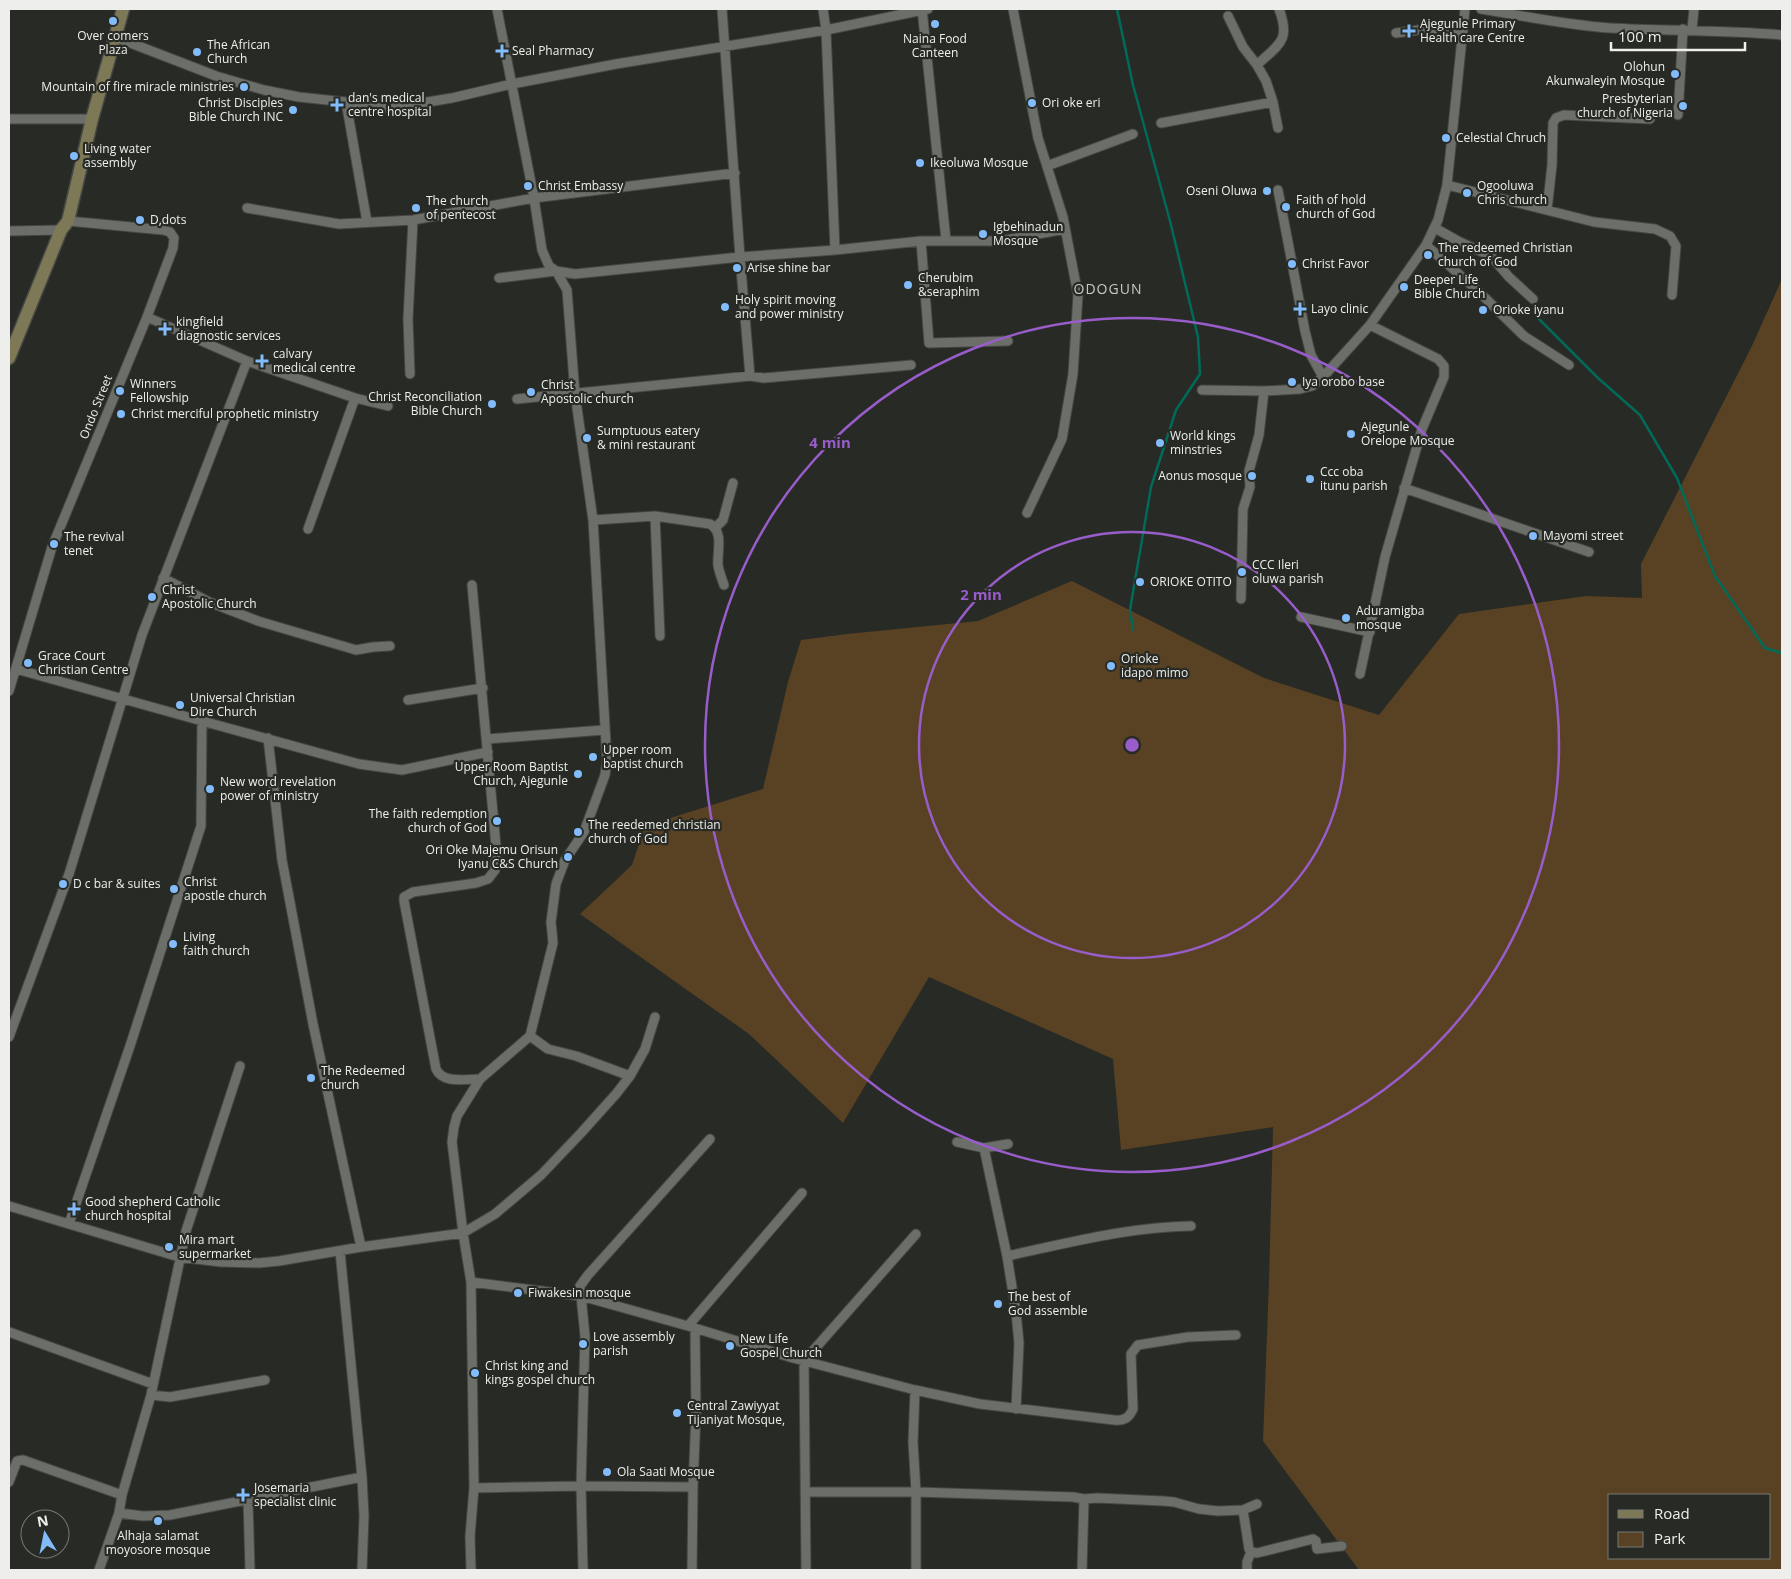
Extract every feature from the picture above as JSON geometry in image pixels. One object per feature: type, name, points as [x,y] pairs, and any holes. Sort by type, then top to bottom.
[{"type":"street","points":[[9,358],[64,226],[123,9]]},
{"type":"street","points":[[470,1570],[470,1536],[474,1488],[471,1282],[452,1142],[454,1127],[457,1116],[480,1079],[530,1036],[553,942],[551,922],[556,884],[565,860],[584,832],[605,775],[607,752],[604,730],[593,520],[575,394],[567,290],[556,271],[549,266],[542,250],[534,198],[497,9]]},
{"type":"street","points":[[722,9],[750,376]]},
{"type":"street","points":[[822,9],[826,30],[834,250]]},
{"type":"street","points":[[115,37],[216,76],[264,90],[299,97],[346,102],[367,108],[390,108],[452,98],[512,84],[616,64],[826,30],[924,9],[946,240]]},
{"type":"street","points":[[1013,9],[1038,138],[1065,229],[1078,295],[1072,383],[1062,439],[1027,513]]},
{"type":"street","points":[[1257,65],[1282,40],[1284,23],[1279,9]]},
{"type":"street","points":[[1202,390],[1264,391],[1300,389],[1312,386],[1323,377],[1370,325],[1426,245],[1435,228],[1447,185],[1465,9]]},
{"type":"street","points":[[1481,9],[1560,23],[1609,28],[1688,29],[1782,35]]},
{"type":"street","points":[[1678,115],[1688,29],[1694,9]]},
{"type":"street","points":[[1228,16],[1243,47],[1257,65],[1266,81],[1273,102],[1278,128]]},
{"type":"street","points":[[1396,33],[1426,29],[1463,30]]},
{"type":"street","points":[[346,102],[367,222]]},
{"type":"street","points":[[1161,123],[1273,102]]},
{"type":"street","points":[[1547,210],[1552,164],[1553,123],[1556,118],[1564,115],[1650,119]]},
{"type":"street","points":[[9,119],[92,119]]},
{"type":"street","points":[[1047,166],[1133,134]]},
{"type":"street","points":[[247,208],[339,224],[413,220],[534,198],[735,173]]},
{"type":"street","points":[[1447,185],[1594,222],[1654,229],[1670,236],[1676,246],[1672,295]]},
{"type":"street","points":[[1278,190],[1311,355],[1323,377]]},
{"type":"street","points":[[410,374],[408,319],[413,220]]},
{"type":"street","points":[[9,232],[64,226]]},
{"type":"street","name":"Ondo Street","points":[[9,691],[52,547],[172,252],[174,238],[170,232],[163,230],[64,226]]},
{"type":"street","points":[[1435,228],[1491,256],[1508,277],[1533,299]]},
{"type":"street","points":[[500,278],[556,271],[575,274],[921,240],[1001,242],[1065,229]]},
{"type":"street","points":[[921,240],[928,343],[1008,341]]},
{"type":"street","points":[[1426,245],[1479,292],[1524,336],[1569,365]]},
{"type":"street","points":[[146,317],[247,361],[356,398],[388,406]]},
{"type":"street","points":[[1360,674],[1385,557],[1404,488],[1422,429],[1444,377],[1444,366],[1438,359],[1370,325]]},
{"type":"street","points":[[9,1037],[70,874],[142,635],[247,361]]},
{"type":"street","points":[[517,399],[750,376],[764,378],[911,366]]},
{"type":"street","points":[[1241,599],[1243,509],[1250,487],[1250,471],[1259,435],[1264,391]]},
{"type":"street","points":[[308,529],[356,398]]},
{"type":"street","points":[[716,527],[723,520],[733,483]]},
{"type":"street","points":[[1404,488],[1590,552]]},
{"type":"street","points":[[593,520],[655,516],[702,522],[716,527],[719,534],[718,567],[724,585]]},
{"type":"street","points":[[655,516],[660,636]]},
{"type":"street","points":[[163,578],[209,602],[258,621],[356,650],[390,646]]},
{"type":"street","points":[[472,585],[488,739],[496,862],[492,875],[488,879],[476,883],[413,892],[404,897],[404,901],[438,1074],[449,1079],[480,1079]]},
{"type":"street","points":[[1301,617],[1370,632]]},
{"type":"street","points":[[16,669],[359,764],[402,770],[488,752]]},
{"type":"street","points":[[408,700],[483,688]]},
{"type":"street","points":[[69,1224],[130,1046],[201,826],[202,722]]},
{"type":"street","points":[[488,739],[604,730]]},
{"type":"street","points":[[268,738],[282,860],[313,1024],[361,1247]]},
{"type":"street","points":[[9,1206],[180,1258],[220,1262],[259,1263],[463,1233],[494,1214],[541,1174],[581,1134],[630,1076],[645,1049],[655,1017]]},
{"type":"street","points":[[530,1036],[548,1049],[576,1056],[630,1076]]},
{"type":"street","points":[[99,1570],[118,1513],[151,1395],[186,1232],[240,1066]]},
{"type":"street","points":[[583,1570],[581,1486],[584,1336],[580,1286],[710,1139]]},
{"type":"street","points":[[957,1142],[984,1148],[1008,1144]]},
{"type":"street","points":[[984,1148],[1007,1256],[1019,1343],[1016,1409]]},
{"type":"street","points":[[692,1570],[696,1414],[691,1327],[802,1193]]},
{"type":"street","points":[[1007,1256],[1101,1235],[1158,1226],[1191,1226]]},
{"type":"street","points":[[806,1570],[804,1361],[916,1234]]},
{"type":"street","points":[[340,1251],[362,1477],[364,1516],[362,1570]]},
{"type":"street","points":[[471,1282],[581,1296],[804,1361],[915,1390],[994,1406],[1114,1420],[1125,1419],[1130,1416],[1133,1409],[1131,1354],[1138,1345],[1188,1338],[1236,1335]]},
{"type":"street","points":[[9,1332],[152,1384]]},
{"type":"street","points":[[151,1395],[170,1397],[265,1380]]},
{"type":"street","points":[[915,1390],[913,1442],[916,1492],[916,1570]]},
{"type":"street","points":[[9,1482],[17,1461],[23,1460],[122,1495]]},
{"type":"street","points":[[118,1513],[143,1516],[170,1515],[362,1477]]},
{"type":"street","points":[[474,1488],[581,1486],[693,1487]]},
{"type":"street","points":[[805,1492],[916,1492],[1098,1498],[1174,1502],[1199,1509],[1244,1510],[1257,1504]]},
{"type":"street","points":[[1082,1570],[1084,1499]]},
{"type":"street","points":[[248,1500],[250,1570]]},
{"type":"street","points":[[1244,1510],[1249,1550],[1251,1552],[1247,1562],[1247,1570]]},
{"type":"street","points":[[1251,1552],[1257,1553],[1313,1539],[1316,1541],[1317,1549],[1342,1546]]},
{"type":"green space","points":[[1782,279],[1782,1570],[1359,1570],[1263,1441],[1273,1127],[1121,1150],[1113,1059],[929,977],[843,1123],[749,1034],[580,914],[632,865],[645,826],[763,789],[788,682],[801,640],[978,621],[1072,581],[1264,678],[1379,715],[1459,614],[1586,596],[1642,598],[1641,564],[1751,348]]},
{"type":"waterway","points":[[1117,9],[1133,85],[1170,221],[1198,337],[1200,374],[1176,410],[1151,487],[1130,610],[1133,630]]},
{"type":"waterway","points":[[1537,317],[1598,378],[1640,415],[1677,478],[1715,576],[1765,648],[1782,653]]},
{"type":"place","name":"Over comers Plaza","points":[[113,21]]},
{"type":"place","name":"Naina Food Canteen","points":[[935,24]]},
{"type":"place","name":"Ajegunle Primary Health care Centre","points":[[1409,31]]},
{"type":"place","name":"Seal Pharmacy","points":[[502,51]]},
{"type":"place","name":"The African Church","points":[[197,52]]},
{"type":"place","name":"Olohun Akunwaleyin Mosque","points":[[1675,74]]},
{"type":"place","name":"Mountain of fire miracle ministries","points":[[244,87]]},
{"type":"place","name":"Ori oke eri","points":[[1032,103]]},
{"type":"place","name":"dan's medical centre hospital","points":[[337,105]]},
{"type":"place","name":"Presbyterian church of Nigeria","points":[[1683,106]]},
{"type":"place","name":"Christ Disciples Bible Church INC","points":[[293,110]]},
{"type":"place","name":"Celestial Chruch","points":[[1446,138]]},
{"type":"place","name":"Living water assembly","points":[[74,156]]},
{"type":"place","name":"Ikeoluwa Mosque","points":[[920,163]]},
{"type":"place","name":"Christ Embassy","points":[[528,186]]},
{"type":"place","name":"Oseni Oluwa","points":[[1267,191]]},
{"type":"place","name":"Ogooluwa Chris church","points":[[1467,193]]},
{"type":"place","name":"Faith of hold church of God","points":[[1286,207]]},
{"type":"place","name":"The church of pentecost","points":[[416,208]]},
{"type":"place","name":"D,dots","points":[[140,220]]},
{"type":"place","name":"Igbehinadun Mosque","points":[[983,234]]},
{"type":"place","name":"The redeemed Christian church of God","points":[[1428,255]]},
{"type":"place","name":"Christ Favor","points":[[1292,264]]},
{"type":"place","name":"Arise shine bar","points":[[737,268]]},
{"type":"place","name":"Cherubim &seraphim","points":[[908,285]]},
{"type":"place","name":"Deeper Life Bible Church","points":[[1404,287]]},
{"type":"place","name":"Holy spirit moving and power ministry","points":[[725,307]]},
{"type":"place","name":"Layo clinic","points":[[1300,309]]},
{"type":"place","name":"Orioke iyanu","points":[[1483,310]]},
{"type":"place","name":"kingfield diagnostic services","points":[[165,329]]},
{"type":"place","name":"calvary medical centre","points":[[262,361]]},
{"type":"place","name":"Iya orobo base","points":[[1292,382]]},
{"type":"place","name":"Winners Fellowship","points":[[120,391]]},
{"type":"place","name":"Christ Apostolic church","points":[[531,392]]},
{"type":"place","name":"Christ Reconciliation Bible Church","points":[[492,404]]},
{"type":"place","name":"Christ merciful prophetic ministry","points":[[121,414]]},
{"type":"place","name":"Ajegunle Orelope Mosque","points":[[1351,434]]},
{"type":"place","name":"Sumptuous eatery & mini restaurant","points":[[587,438]]},
{"type":"place","name":"World kings minstries","points":[[1160,443]]},
{"type":"place","name":"Aonus mosque","points":[[1252,476]]},
{"type":"place","name":"Ccc oba itunu parish","points":[[1310,479]]},
{"type":"place","name":"Mayomi street","points":[[1533,536]]},
{"type":"place","name":"The revival tenet","points":[[54,544]]},
{"type":"place","name":"CCC Ileri oluwa parish","points":[[1242,572]]},
{"type":"place","name":"ORIOKE OTITO","points":[[1140,582]]},
{"type":"place","name":"Christ Apostolic Church","points":[[152,597]]},
{"type":"place","name":"Aduramigba mosque","points":[[1346,618]]},
{"type":"place","name":"Grace Court Christian Centre","points":[[28,663]]},
{"type":"place","name":"Orioke idapo mimo","points":[[1111,666]]},
{"type":"place","name":"Universal Christian Dire Church","points":[[180,705]]},
{"type":"place","name":"Upper room baptist church","points":[[593,757]]},
{"type":"place","name":"Upper Room Baptist Church, Ajegunle","points":[[578,774]]},
{"type":"place","name":"New word revelation power of ministry","points":[[210,789]]},
{"type":"place","name":"The faith redemption church of God","points":[[497,821]]},
{"type":"place","name":"The reedemed christian church of God","points":[[578,832]]},
{"type":"place","name":"Ori Oke Majemu Orisun Iyanu C&S Church","points":[[568,857]]},
{"type":"place","name":"D c bar & suites","points":[[63,884]]},
{"type":"place","name":"Christ apostle church","points":[[174,889]]},
{"type":"place","name":"Living faith church","points":[[173,944]]},
{"type":"place","name":"The Redeemed church","points":[[311,1078]]},
{"type":"place","name":"Good shepherd Catholic church hospital","points":[[74,1209]]},
{"type":"place","name":"Mira mart supermarket","points":[[169,1247]]},
{"type":"place","name":"Fiwakesin mosque","points":[[518,1293]]},
{"type":"place","name":"The best of God assemble","points":[[998,1304]]},
{"type":"place","name":"Love assembly parish","points":[[583,1344]]},
{"type":"place","name":"New Life Gospel Church","points":[[730,1346]]},
{"type":"place","name":"Christ king and kings gospel church","points":[[475,1373]]},
{"type":"place","name":"Central Zawiyyat Tijaniyat Mosque,","points":[[677,1413]]},
{"type":"place","name":"Ola Saati Mosque","points":[[607,1472]]},
{"type":"place","name":"Josemaria specialist clinic","points":[[243,1495]]},
{"type":"place","name":"Alhaja salamat moyosore mosque","points":[[158,1521]]},
{"type":"district","name":"ODOGUN","points":[[1108,289]]}]
